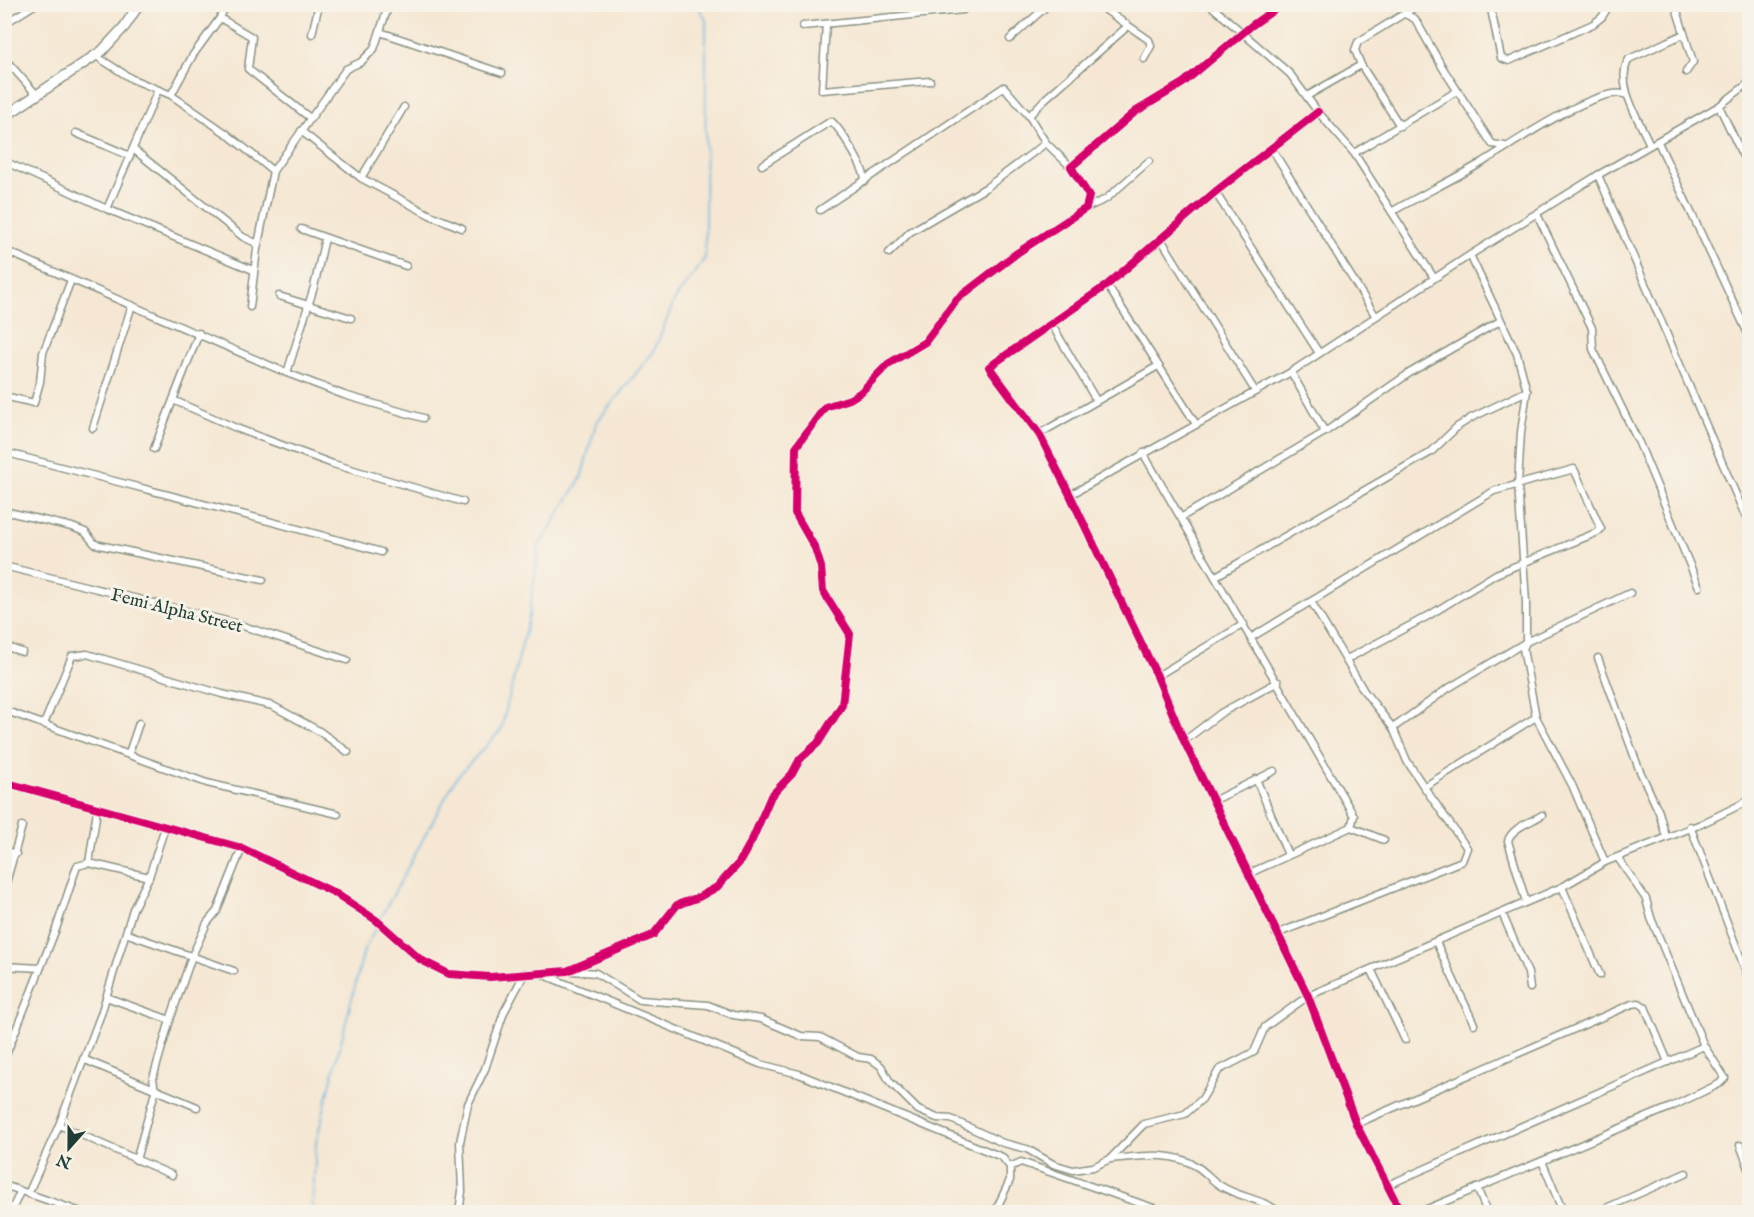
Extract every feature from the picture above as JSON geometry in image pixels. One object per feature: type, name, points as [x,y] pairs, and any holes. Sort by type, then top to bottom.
[{"type":"street","points":[[4,24],[36,4]]},
{"type":"street","points":[[4,117],[96,56],[125,26],[139,4]]},
{"type":"street","points":[[171,95],[193,55],[220,18],[226,4]]},
{"type":"street","points":[[312,34],[319,4]]},
{"type":"street","points":[[250,307],[258,244],[273,171],[346,69],[368,57],[380,32],[389,4]]},
{"type":"street","points":[[803,26],[963,10],[969,4]]},
{"type":"street","points":[[1010,39],[1049,4]]},
{"type":"street","points":[[1097,4],[1151,42],[1144,59]]},
{"type":"street","points":[[1209,4],[1290,75],[1318,112],[1354,153],[1434,278]]},
{"type":"street","points":[[1071,166],[1135,112],[1183,83],[1251,26],[1282,4]]},
{"type":"street","points":[[1490,4],[1501,58],[1509,61],[1593,24],[1602,18],[1610,4]]},
{"type":"street","points":[[1675,4],[1682,34],[1693,62],[1686,72]]},
{"type":"street","points":[[1746,4],[1749,14]]},
{"type":"street","points":[[1400,126],[1361,65],[1355,50],[1358,42],[1419,6]]},
{"type":"street","points":[[1415,18],[1419,6]]},
{"type":"street","points":[[1405,14],[1415,18],[1457,91],[1492,144],[1492,155]]},
{"type":"street","points":[[220,18],[252,37],[249,69],[310,118]]},
{"type":"street","points":[[826,24],[822,90],[930,81]]},
{"type":"street","points":[[1029,116],[1045,99],[1128,26]]},
{"type":"street","points":[[1237,28],[1251,26]]},
{"type":"street","points":[[380,32],[502,73]]},
{"type":"street","points":[[1650,145],[1627,95],[1624,67],[1629,59],[1682,34]]},
{"type":"street","points":[[96,56],[122,74],[171,95],[227,134],[273,171]]},
{"type":"street","points":[[4,58],[36,94]]},
{"type":"street","points":[[1307,96],[1361,65]]},
{"type":"street","points":[[1070,495],[1291,372],[1375,315],[1599,174],[1719,106],[1749,82]]},
{"type":"street","points":[[820,210],[1004,87],[1029,116],[1046,143],[1071,166],[1089,196],[1086,208]]},
{"type":"street","points":[[106,209],[158,90]]},
{"type":"street","points":[[1354,153],[1457,91]]},
{"type":"street","points":[[1393,212],[1506,146],[1600,96],[1620,92],[1627,95]]},
{"type":"street","points":[[1719,106],[1749,171]]},
{"type":"street","points":[[361,178],[404,107]]},
{"type":"street","points":[[1318,112],[1215,192],[1107,285],[1053,325],[989,367],[1039,434],[1070,495],[1156,673],[1184,741],[1215,800],[1276,934],[1308,996],[1356,1124],[1401,1212]]},
{"type":"street","points":[[762,165],[831,121],[860,165],[865,181]]},
{"type":"street","points":[[301,131],[361,178],[430,215],[462,228]]},
{"type":"street","points":[[76,133],[131,152],[243,237],[258,244]]},
{"type":"street","points":[[1658,142],[1746,321],[1749,338]]},
{"type":"street","points":[[889,253],[910,232],[987,187],[1046,143]]},
{"type":"street","points":[[1492,144],[1506,146]]},
{"type":"street","points":[[1272,149],[1375,315]]},
{"type":"street","points":[[4,161],[106,209],[254,270]]},
{"type":"street","points":[[567,971],[653,935],[678,905],[699,897],[717,886],[744,855],[771,796],[785,782],[800,759],[818,743],[839,713],[842,705],[850,634],[823,591],[821,567],[815,548],[795,513],[796,447],[817,414],[832,402],[850,399],[861,392],[888,364],[925,342],[957,299],[1017,253],[1086,208],[1106,199],[1149,161]]},
{"type":"street","points":[[1599,174],[1749,527]]},
{"type":"street","points":[[1215,192],[1318,353]]},
{"type":"street","points":[[1537,214],[1592,328],[1593,350],[1639,443],[1699,587]]},
{"type":"street","points":[[301,229],[406,266]]},
{"type":"street","points":[[287,373],[314,286],[325,238]]},
{"type":"street","points":[[1161,239],[1256,391]]},
{"type":"street","points":[[4,250],[287,373],[344,395],[423,418]]},
{"type":"street","points":[[1470,255],[1516,354],[1527,391],[1521,432],[1518,484],[1524,561],[1526,642],[1523,649],[1536,717],[1572,785],[1605,862]]},
{"type":"street","points":[[4,396],[34,403],[40,382],[43,352],[71,280]]},
{"type":"street","points":[[1107,285],[1196,424]]},
{"type":"street","points":[[279,296],[351,318]]},
{"type":"street","points":[[93,428],[132,305]]},
{"type":"street","points":[[1182,517],[1325,432],[1411,372],[1500,321]]},
{"type":"street","points":[[1053,325],[1096,400]]},
{"type":"street","points":[[154,449],[199,333]]},
{"type":"street","points":[[1039,434],[1158,366]]},
{"type":"street","points":[[1291,372],[1325,432]]},
{"type":"street","points":[[1216,576],[1431,453],[1457,427],[1471,418],[1527,391]]},
{"type":"street","points":[[172,400],[236,428],[333,464],[463,502]]},
{"type":"street","points":[[4,452],[140,488],[196,500],[381,552]]},
{"type":"street","points":[[1143,453],[1354,816],[1352,827]]},
{"type":"street","points":[[1252,637],[1312,603],[1494,491],[1574,469],[1601,529],[1576,543],[1524,561],[1496,574],[1428,616],[1347,659]]},
{"type":"street","points":[[4,511],[72,527],[85,532],[95,544],[263,580]]},
{"type":"street","name":"Femi Alpha Street","points":[[4,566],[231,622],[347,660]]},
{"type":"street","points":[[1393,728],[1454,685],[1526,642],[1630,593]]},
{"type":"street","points":[[1276,934],[1462,861],[1467,848],[1407,761],[1393,728],[1364,691],[1312,603]]},
{"type":"street","points":[[1156,673],[1169,668],[1244,624]]},
{"type":"street","points":[[4,646],[22,652]]},
{"type":"street","points":[[44,724],[72,656],[87,654],[222,694],[273,706],[319,731],[348,752]]},
{"type":"street","points":[[1598,658],[1639,770],[1659,812],[1666,837]]},
{"type":"street","points":[[1184,741],[1221,713],[1278,682]]},
{"type":"street","points":[[4,710],[217,786],[338,814]]},
{"type":"street","points":[[1424,787],[1536,717]]},
{"type":"street","points":[[129,753],[139,723]]},
{"type":"street","points":[[1215,800],[1274,771]]},
{"type":"street","points":[[1256,779],[1288,855]]},
{"type":"street","points":[[4,782],[97,810],[242,848],[335,893],[376,920],[421,960],[449,974],[490,977],[567,971],[596,973],[640,1000],[708,1005],[733,1015],[761,1019],[801,1036],[820,1037],[858,1058],[871,1059],[881,1066],[890,1082],[918,1110],[937,1118],[951,1119],[1003,1143],[1027,1149],[1053,1164],[1073,1170],[1093,1167],[1110,1159],[1149,1155],[1175,1157],[1196,1166],[1221,1186],[1267,1202],[1279,1212]]},
{"type":"street","points":[[1110,1159],[1144,1124],[1185,1114],[1202,1099],[1219,1070],[1254,1052],[1265,1027],[1308,996],[1562,887],[1605,862],[1690,826],[1701,824],[1747,801],[1749,813]]},
{"type":"street","points":[[89,863],[97,810]]},
{"type":"street","points":[[1526,902],[1508,841],[1509,835],[1542,815]]},
{"type":"street","points":[[4,890],[16,854],[22,826]]},
{"type":"street","points":[[1690,826],[1749,982]]},
{"type":"street","points":[[28,1194],[58,1125],[106,997],[128,934],[134,909],[149,877],[165,827]]},
{"type":"street","points":[[1250,873],[1352,827],[1384,840]]},
{"type":"street","points":[[135,1160],[155,1092],[153,1078],[170,1020],[192,956],[207,923],[217,912],[242,848]]},
{"type":"street","points":[[4,850],[16,854]]},
{"type":"street","points":[[1420,1212],[1671,1107],[1722,1082],[1725,1078],[1704,1046],[1651,918],[1646,898],[1618,858]]},
{"type":"street","points":[[4,1060],[7,1046],[40,968],[77,866],[89,863],[149,877]]},
{"type":"street","points":[[1562,887],[1599,975]]},
{"type":"street","points":[[1502,913],[1528,973],[1530,988]]},
{"type":"street","points":[[128,934],[234,971]]},
{"type":"street","points":[[1436,942],[1474,1024]]},
{"type":"street","points":[[4,966],[40,968]]},
{"type":"street","points":[[1371,969],[1405,1040]]},
{"type":"street","points":[[459,1212],[462,1191],[460,1142],[468,1104],[484,1069],[504,1012],[525,973]]},
{"type":"street","points":[[539,973],[760,1064],[809,1078],[1002,1157],[1010,1167],[1010,1180],[995,1212]]},
{"type":"street","points":[[106,997],[170,1020]]},
{"type":"street","points":[[1356,1124],[1632,1004],[1640,1003],[1646,1007],[1668,1062]]},
{"type":"street","points":[[1388,1185],[1704,1046]]},
{"type":"street","points":[[82,1059],[155,1092],[197,1107]]},
{"type":"street","points":[[58,1125],[172,1175]]},
{"type":"street","points":[[1740,1145],[1749,1170]]},
{"type":"street","points":[[1542,1161],[1563,1212]]},
{"type":"street","points":[[1010,1167],[1021,1162],[1165,1212]]},
{"type":"street","points":[[1597,1212],[1686,1173]]},
{"type":"street","points":[[4,1185],[81,1212]]},
{"type":"street","points":[[1477,1188],[1487,1212]]},
{"type":"street","points":[[11,1212],[20,1192]]},
{"type":"waterway","points":[[379,921],[456,778],[501,730],[529,616],[539,546],[581,478],[596,423],[654,351],[675,299],[705,258],[706,20],[697,4]]},
{"type":"waterway","points":[[312,1212],[316,1142],[364,950],[377,926]]},
{"type":"cycle path","points":[[4,782],[242,848],[335,893],[376,920],[421,960],[449,974],[490,977],[567,971],[653,935],[677,905],[717,887],[739,863],[752,840],[771,796],[792,774],[800,759],[818,743],[842,705],[850,634],[823,591],[821,567],[815,548],[795,513],[796,447],[825,407],[850,399],[861,392],[888,364],[925,342],[957,299],[1017,253],[1086,208],[1089,196],[1071,167],[1135,112],[1183,83],[1251,26],[1282,4]]},
{"type":"cycle path","points":[[1318,112],[1215,192],[1107,285],[989,367],[1039,434],[1070,495],[1157,676],[1184,741],[1308,996],[1356,1124],[1401,1212]]}]
